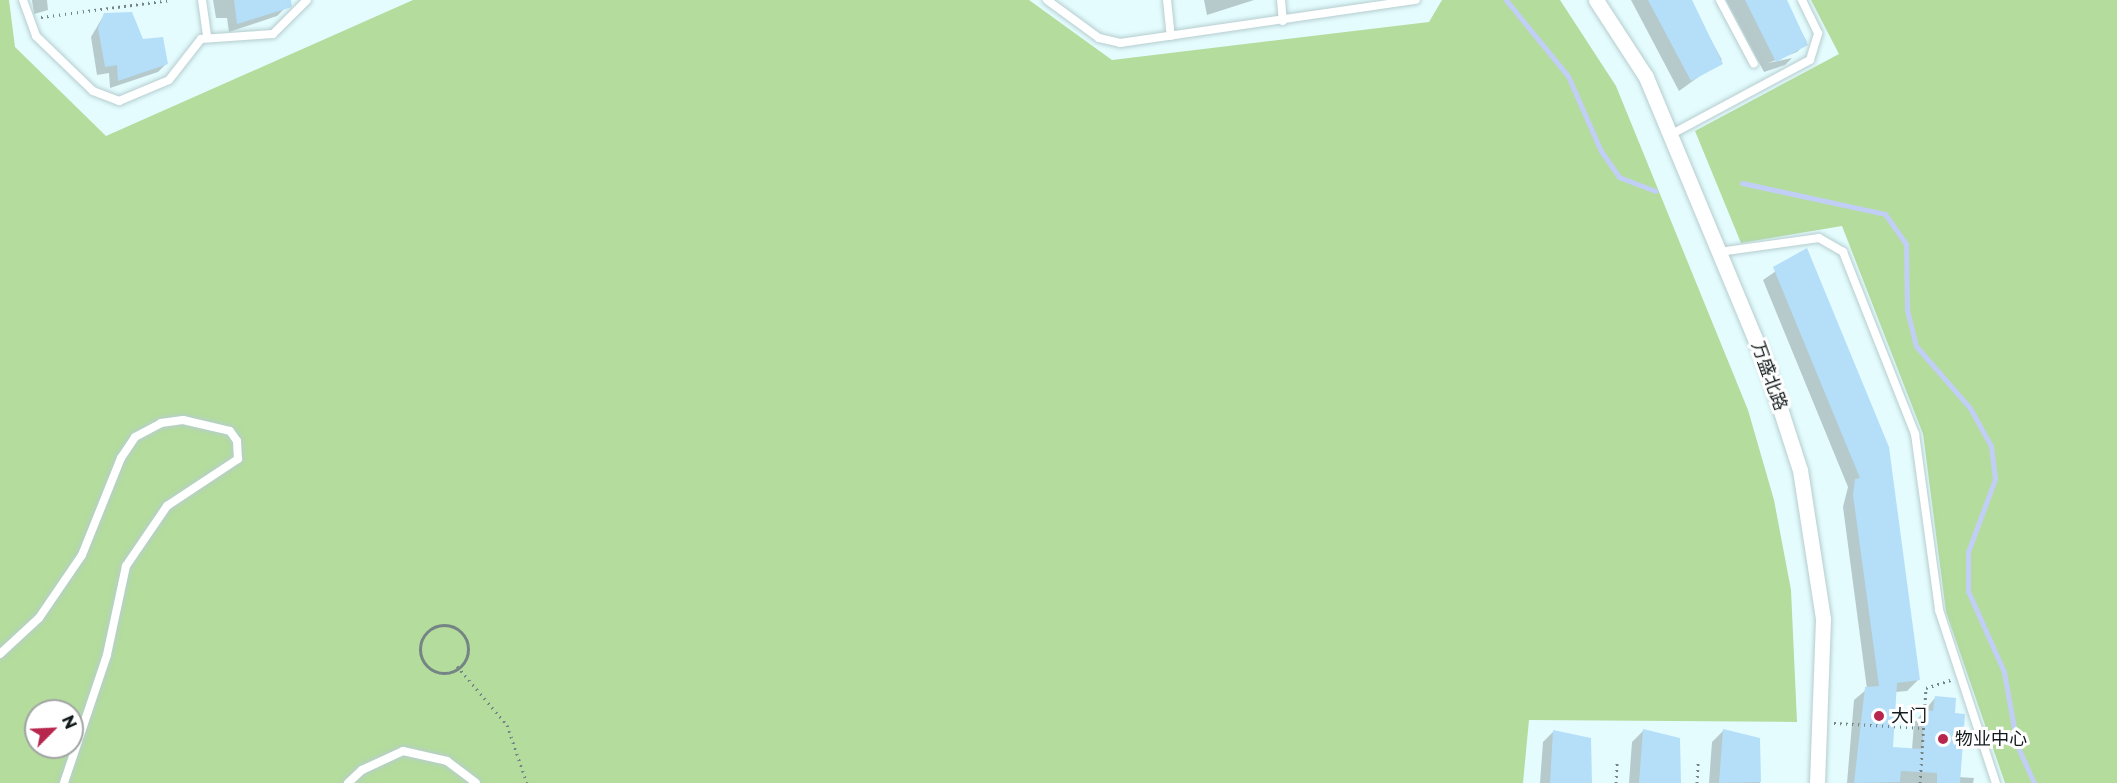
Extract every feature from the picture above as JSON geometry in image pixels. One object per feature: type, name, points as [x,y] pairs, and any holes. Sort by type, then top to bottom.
[{"type":"street","name":"万盛北路","points":[[1596,0],[1640,67],[1670,135],[1766,365],[1802,481],[1823,619],[1817,783]]},
{"type":"lane","points":[[23,0],[26,19],[93,91],[113,100],[169,80],[188,50],[207,37],[273,34],[307,0]]},
{"type":"lane","points":[[202,0],[207,37]]},
{"type":"lane","points":[[1047,0],[1107,42],[1283,21],[1416,0]]},
{"type":"lane","points":[[1167,0],[1171,36]]},
{"type":"lane","points":[[1281,0],[1283,21]]},
{"type":"lane","points":[[1720,0],[1754,64]]},
{"type":"lane","points":[[1670,135],[1810,60],[1818,33],[1802,0]]},
{"type":"lane","points":[[1719,252],[1819,238],[1843,252],[1915,434],[1939,610],[1996,783]]},
{"type":"lane","points":[[0,654],[39,618],[82,555],[121,458],[135,436],[161,423],[183,420],[230,431],[237,441],[238,459],[166,507],[126,566],[107,654],[64,783]]},
{"type":"lane","points":[[348,783],[362,770],[403,751],[447,762],[476,783]]},
{"type":"path","points":[[26,19],[170,0]]},
{"type":"path","points":[[438,628],[460,629],[471,652],[457,666],[428,669],[419,662],[418,641],[438,628]]},
{"type":"path","points":[[457,666],[507,725],[527,783]]},
{"type":"path","points":[[1920,783],[1926,688],[1961,676]]},
{"type":"path","points":[[1821,722],[1924,728]]},
{"type":"path","points":[[1616,783],[1617,761]]},
{"type":"path","points":[[1696,783],[1698,762]]},
{"type":"green space","points":[[0,0],[9,0],[15,47],[106,136],[413,0],[1029,0],[1112,60],[1429,22],[1442,0],[1560,0],[1616,86],[1748,410],[1774,500],[1791,590],[1797,722],[1529,720],[1523,783],[0,783]]},
{"type":"green space","points":[[1811,0],[2117,0],[2117,783],[2005,783],[1946,612],[1923,434],[1842,226],[1741,243],[1695,131],[1839,54]]},
{"type":"building","points":[[234,0],[291,0],[292,7],[237,24]]},
{"type":"building","points":[[1648,0],[1692,0],[1723,64],[1691,81]]},
{"type":"building","points":[[1745,0],[1787,0],[1808,45],[1776,62]]},
{"type":"building","points":[[132,12],[143,39],[163,37],[168,64],[118,81],[117,65],[105,67],[98,28],[104,13]]},
{"type":"building","points":[[1807,248],[1889,447],[1920,680],[1897,683],[1893,747],[1922,749],[1925,710],[1933,711],[1935,696],[1956,698],[1955,713],[1965,714],[1960,783],[1937,783],[1937,773],[1901,771],[1900,782],[1854,783],[1865,687],[1879,686],[1853,495],[1855,479],[1860,478],[1773,267]]},
{"type":"building","points":[[1643,729],[1680,738],[1681,783],[1639,783]]},
{"type":"building","points":[[1723,729],[1760,738],[1761,782],[1719,783]]},
{"type":"building","points":[[1553,730],[1591,738],[1592,783],[1550,783]]},
{"type":"waterway","points":[[1506,0],[1568,76],[1601,151],[1619,177],[1655,191]]},
{"type":"waterway","points":[[1742,183],[1885,214],[1906,244],[1907,310],[1916,346],[1970,408],[1991,446],[1995,479],[1968,552],[1968,591],[2004,672],[2017,745],[2034,783]]},
{"type":"place","name":"大门","points":[[1879,716]]},
{"type":"place","name":"物业中心","points":[[1943,739]]}]
